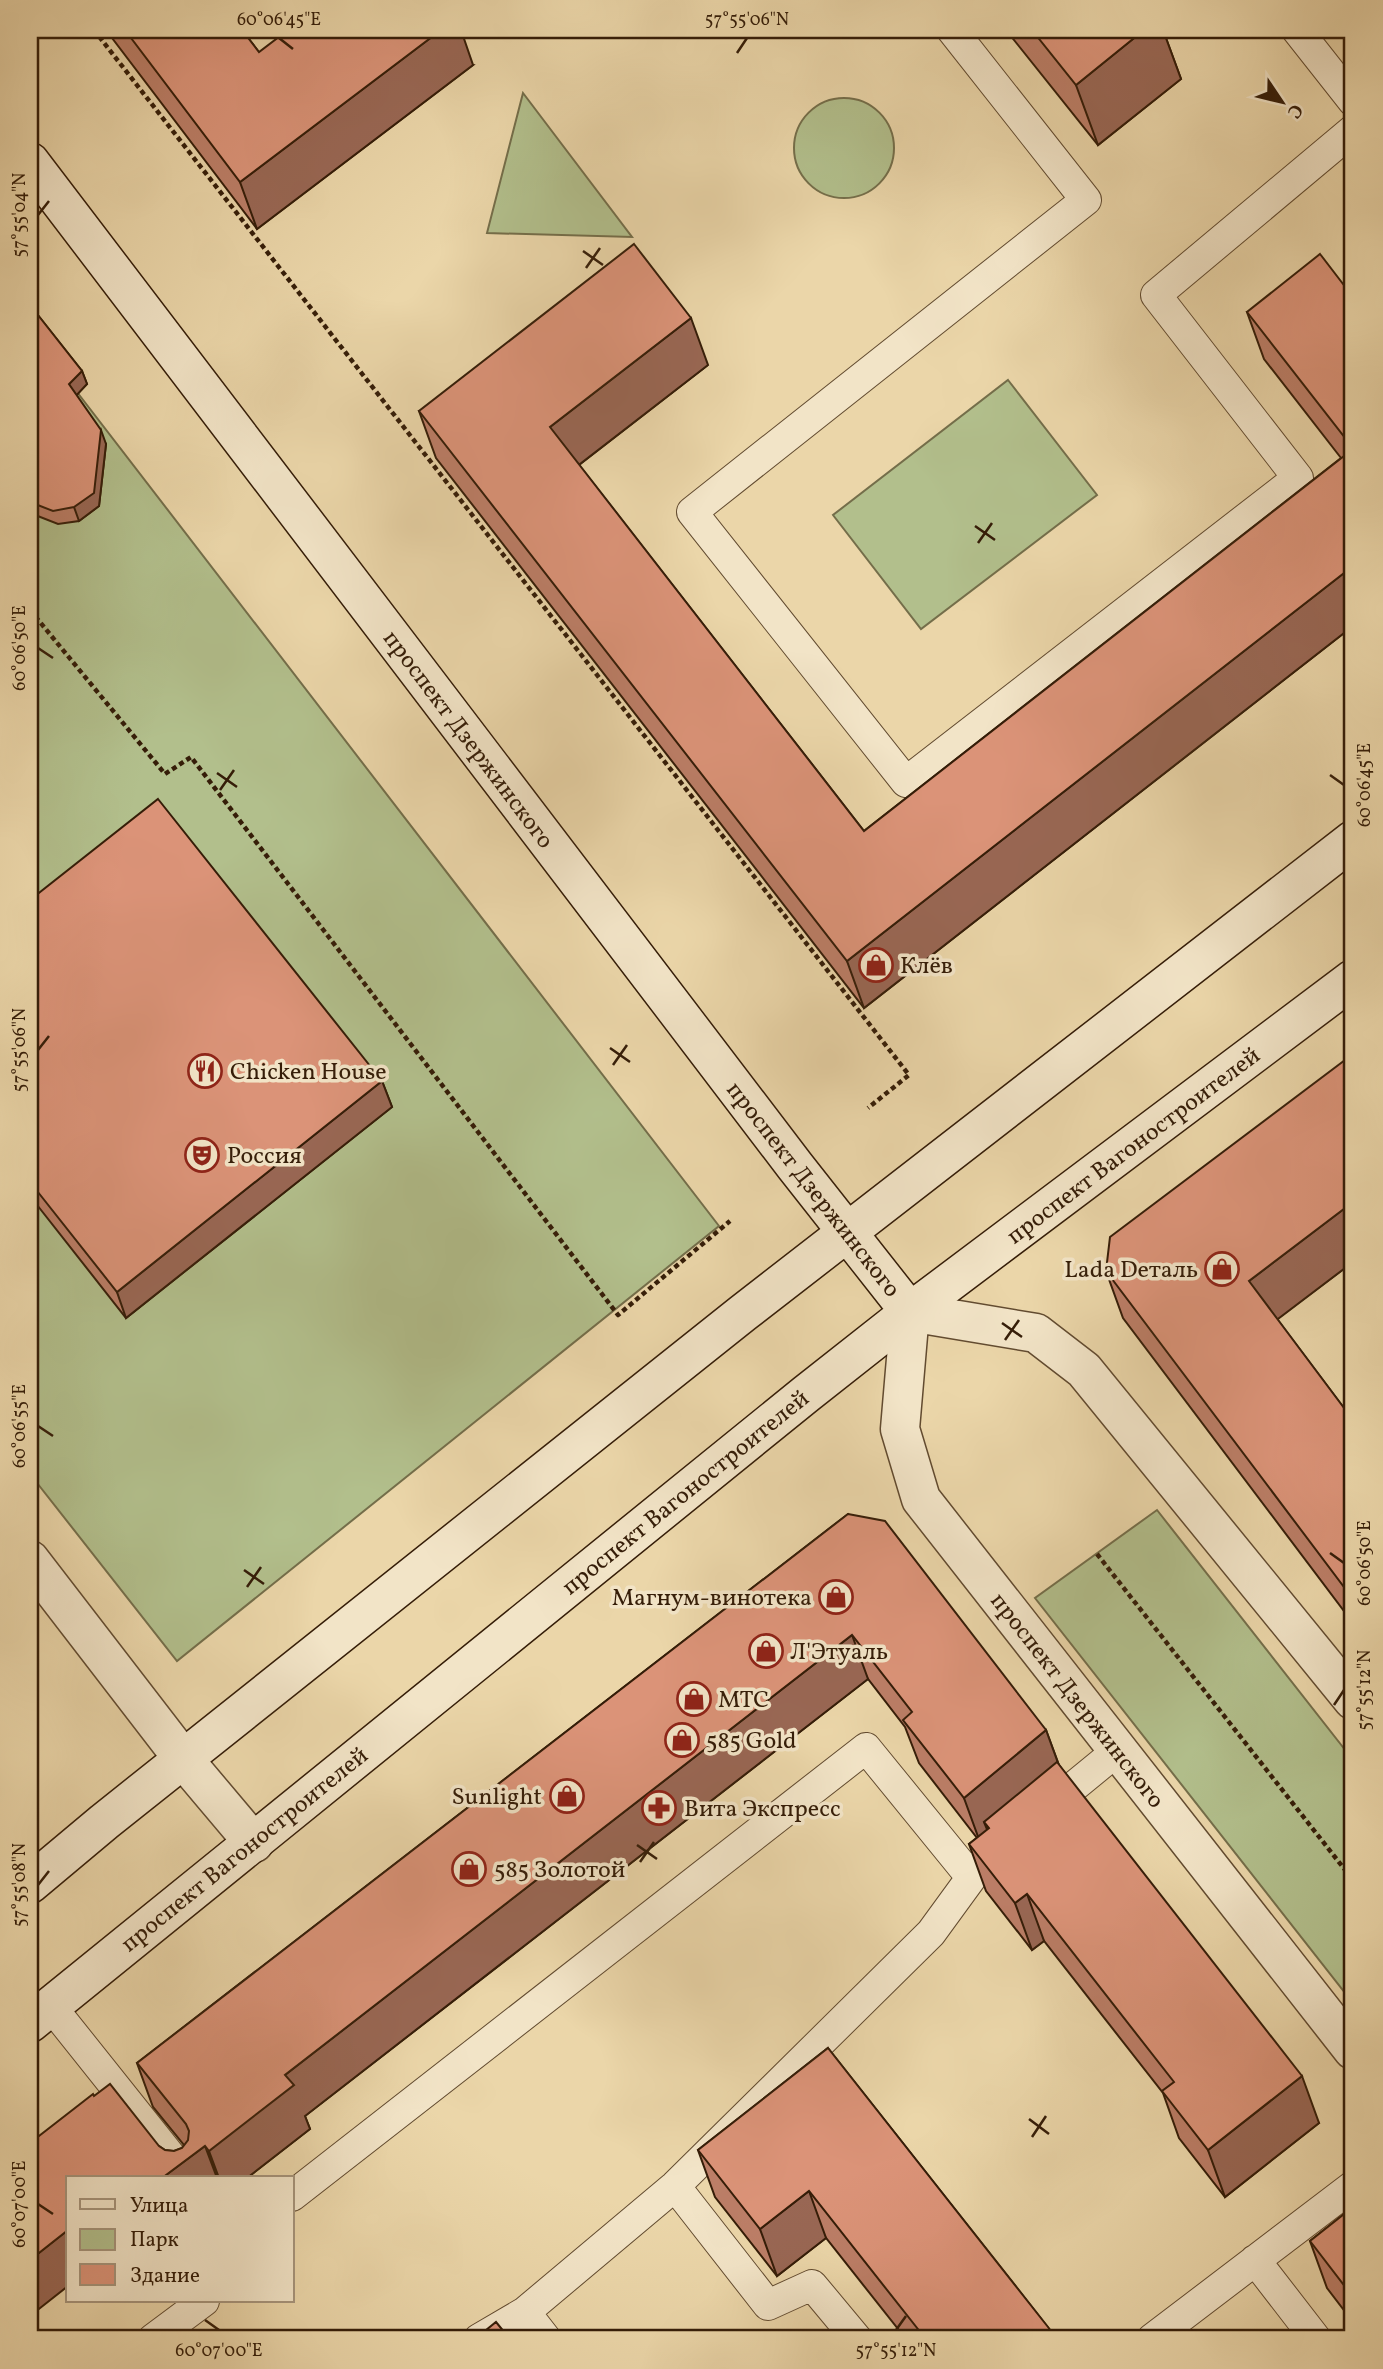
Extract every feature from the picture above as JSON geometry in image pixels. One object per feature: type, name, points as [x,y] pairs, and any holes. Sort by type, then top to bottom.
[{"type":"main road","name":"проспект Дзержинского","points":[[30,162],[846,1234],[910,1312],[1036,1333],[1084,1370],[1353,1700]]},
{"type":"main road","points":[[30,1884],[104,1822],[743,1313],[1353,840]]},
{"type":"main road","name":"проспект Вагоностроителей","points":[[40,2014],[910,1312],[1353,979]]},
{"type":"main road","name":"проспект Дзержинского","points":[[910,1312],[900,1429],[921,1499],[1353,2050]]},
{"type":"main road","points":[[30,1560],[184,1760],[254,1843]]},
{"type":"lane","points":[[952,30],[1086,200],[692,512],[906,782],[1298,478],[1156,295],[1353,130]]},
{"type":"lane","points":[[1297,30],[1353,101]]},
{"type":"lane","points":[[294,2194],[866,1748],[971,1877]]},
{"type":"lane","points":[[479,2339],[525,2312],[675,2186],[931,1933],[979,1865],[1118,1751]]},
{"type":"lane","points":[[40,2014],[186,2176]]},
{"type":"lane","points":[[675,2186],[768,2305],[812,2285],[857,2339]]},
{"type":"lane","points":[[1152,2339],[1353,2186]]},
{"type":"lane","points":[[1255,2260],[1316,2339]]},
{"type":"lane","points":[[153,2339],[203,2302]]},
{"type":"lane","points":[[525,2312],[546,2339]]},
{"type":"path","points":[[94,30],[909,1075],[868,1108]]},
{"type":"path","points":[[30,610],[165,774],[191,757],[618,1315],[730,1220]]},
{"type":"path","points":[[1097,1553],[1353,1880]]},
{"type":"green space","points":[[523,93],[632,237],[487,233]]},
{"type":"green space","points":[[844,98],[872,106],[886,120],[894,148],[886,176],[872,190],[844,198],[816,190],[802,176],[794,148],[802,120],[816,106]]},
{"type":"green space","points":[[30,331],[719,1226],[177,1661],[30,1474]]},
{"type":"green space","points":[[1008,380],[1097,495],[921,629],[833,515]]},
{"type":"green space","points":[[1157,1510],[1353,1760],[1353,2003],[1035,1598]]},
{"type":"building","points":[[125,30],[242,30],[259,52],[288,30],[441,30],[240,182]]},
{"type":"building","points":[[1032,30],[1144,30],[1076,85]]},
{"type":"building","points":[[634,244],[691,318],[550,427],[864,831],[1353,449],[1353,566],[847,961],[419,411]]},
{"type":"building","points":[[1320,254],[1353,297],[1353,448],[1247,312]]},
{"type":"building","points":[[30,305],[82,371],[69,384],[101,430],[94,493],[74,507],[53,511],[30,502]]},
{"type":"building","points":[[158,799],[382,1081],[117,1292],[30,1182],[30,900]]},
{"type":"building","points":[[1353,1054],[1353,1202],[1249,1281],[1353,1420],[1353,1599],[1106,1271],[1110,1237]]},
{"type":"building","points":[[848,1514],[885,1521],[1046,1730],[964,1798],[903,1720],[912,1712],[852,1635],[285,2075],[294,2085],[209,2151],[205,2146],[165,2176],[66,2176],[66,2232],[30,2260],[30,2143],[93,2094],[94,2096],[110,2084],[165,2150],[182,2148],[188,2140],[189,2131],[186,2124],[137,2063]]},
{"type":"building","points":[[1057,1762],[1302,2076],[1208,2150],[1162,2091],[1174,2082],[1027,1894],[1015,1903],[969,1844],[989,1828],[984,1822]]},
{"type":"building","points":[[828,2048],[1057,2339],[913,2339],[921,2333],[809,2191],[760,2229],[698,2150]]},
{"type":"building","points":[[1353,2207],[1353,2297],[1310,2241]]},
{"type":"building","points":[[496,2322],[510,2339],[475,2339]]},
{"type":"place","name":"Клёв","points":[[876,965]]},
{"type":"place","name":"Chicken House","points":[[205,1071]]},
{"type":"place","name":"Россия","points":[[202,1155]]},
{"type":"place","name":"Lada Dеталь","points":[[1222,1269]]},
{"type":"place","name":"Магнум-винотека","points":[[836,1597]]},
{"type":"place","name":"Л'Этуаль","points":[[766,1651]]},
{"type":"place","name":"МТС","points":[[694,1699]]},
{"type":"place","name":"585 Gold","points":[[682,1740]]},
{"type":"place","name":"Sunlight","points":[[567,1796]]},
{"type":"place","name":"Вита Экспресс","points":[[659,1808]]},
{"type":"place","name":"585 Золотой","points":[[469,1869]]}]
